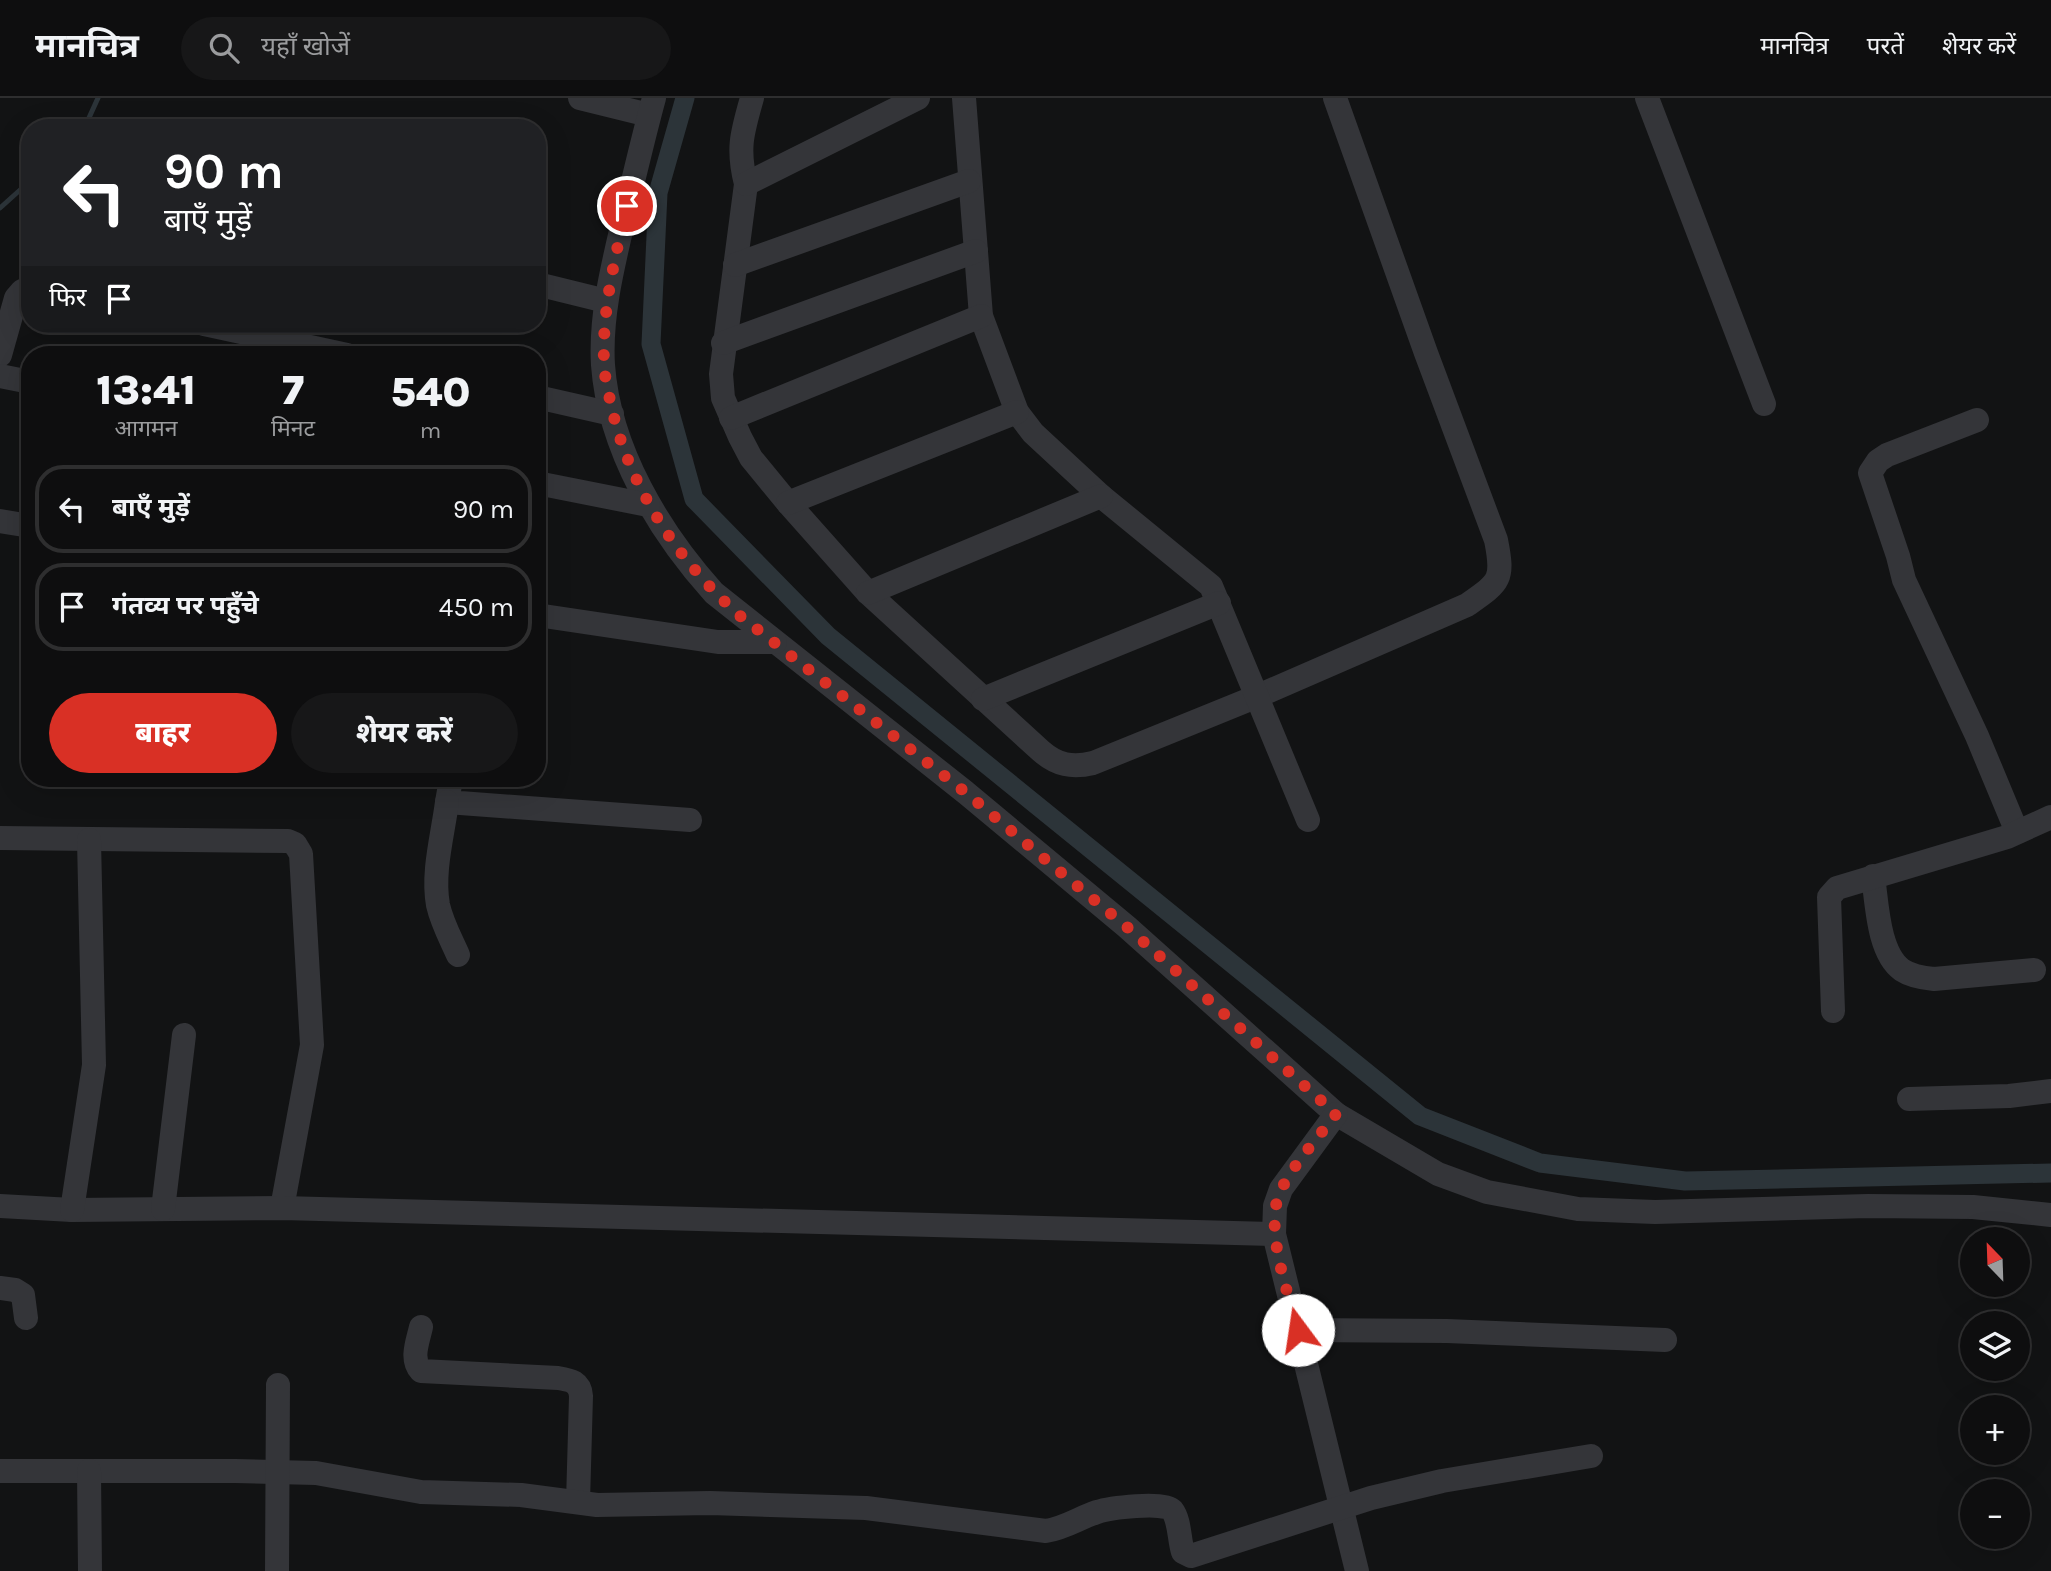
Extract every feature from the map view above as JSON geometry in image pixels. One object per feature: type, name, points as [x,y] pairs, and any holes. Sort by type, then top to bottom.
[{"type":"street","points":[[580,98],[652,106],[606,301],[603,365],[612,414],[631,468],[649,505],[694,571],[714,593],[965,792],[1117,919],[1336,1114],[1438,1174],[1487,1192],[1564,1207],[1655,1212],[1868,1206],[1973,1208],[2051,1215]]},
{"type":"street","points":[[752,98],[740,146],[746,184],[723,343],[723,398],[731,418],[751,458],[868,593],[1050,759],[1072,766],[1093,763],[1258,696],[1467,605],[1495,582],[1501,572],[1496,540],[1335,98]]},
{"type":"street","points":[[746,184],[918,98]]},
{"type":"street","points":[[964,98],[981,316],[1017,412],[1033,433],[1101,496],[1211,586],[1308,820]]},
{"type":"street","points":[[1647,98],[1764,404]]},
{"type":"street","points":[[735,265],[969,181]]},
{"type":"street","points":[[723,343],[976,251]]},
{"type":"street","points":[[546,286],[606,301]]},
{"type":"street","points":[[0,355],[16,298],[21,292]]},
{"type":"street","points":[[731,418],[981,316]]},
{"type":"street","points":[[246,333],[305,346]]},
{"type":"street","points":[[0,376],[21,380]]},
{"type":"street","points":[[546,399],[612,414]]},
{"type":"street","points":[[788,503],[1017,412]]},
{"type":"street","points":[[1977,420],[1887,455],[1878,461],[1870,473],[1898,556],[1903,580],[1977,736],[2017,832]]},
{"type":"street","points":[[546,485],[649,505]]},
{"type":"street","points":[[868,593],[1101,496]]},
{"type":"street","points":[[0,521],[21,524]]},
{"type":"street","points":[[983,699],[1219,603]]},
{"type":"street","points":[[546,616],[718,642],[775,642]]},
{"type":"street","points":[[458,955],[438,902],[438,869],[449,790],[690,820]]},
{"type":"street","points":[[1833,1011],[1829,897],[1837,888],[1972,848],[2051,817]]},
{"type":"street","points":[[0,838],[288,841],[299,849],[312,1045],[282,1208]]},
{"type":"street","points":[[72,1210],[94,1065],[89,840]]},
{"type":"street","points":[[1873,876],[1884,941],[1896,965],[1904,971],[1934,979],[2034,970]]},
{"type":"street","points":[[163,1209],[184,1035]]},
{"type":"street","points":[[1909,1099],[2010,1096],[2051,1091]]},
{"type":"street","points":[[1336,1114],[1281,1189],[1275,1206],[1274,1234],[1357,1571]]},
{"type":"street","points":[[2022,1211],[2051,1202]]},
{"type":"street","points":[[0,1206],[72,1210],[282,1208],[1274,1234]]},
{"type":"street","points":[[0,1288],[15,1290],[23,1295],[26,1318]]},
{"type":"street","points":[[421,1327],[415,1358],[421,1371],[558,1378],[575,1382],[579,1386],[578,1502]]},
{"type":"street","points":[[1298,1330],[1447,1331],[1665,1340]]},
{"type":"street","points":[[277,1571],[278,1385]]},
{"type":"street","points":[[0,1471],[316,1473],[421,1492],[521,1495],[620,1505],[710,1503],[866,1508],[1046,1531],[1059,1529],[1107,1509],[1162,1505],[1172,1510],[1183,1552],[1191,1556],[1340,1507],[1442,1481],[1591,1456]]},
{"type":"street","points":[[89,1471],[90,1571]]},
{"type":"waterway","points":[[88,119],[98,98]]},
{"type":"waterway","points":[[685,98],[658,193],[651,344],[694,499],[828,636],[1420,1116],[1540,1163],[1685,1181],[2051,1173]]},
{"type":"waterway","points":[[0,208],[21,189]]},
{"type":"route","points":[[627,206],[606,301],[603,365],[612,414],[631,468],[649,505],[694,571],[739,615],[965,792],[1127,927],[1336,1114],[1281,1189],[1275,1206],[1274,1234],[1298,1330]]}]
